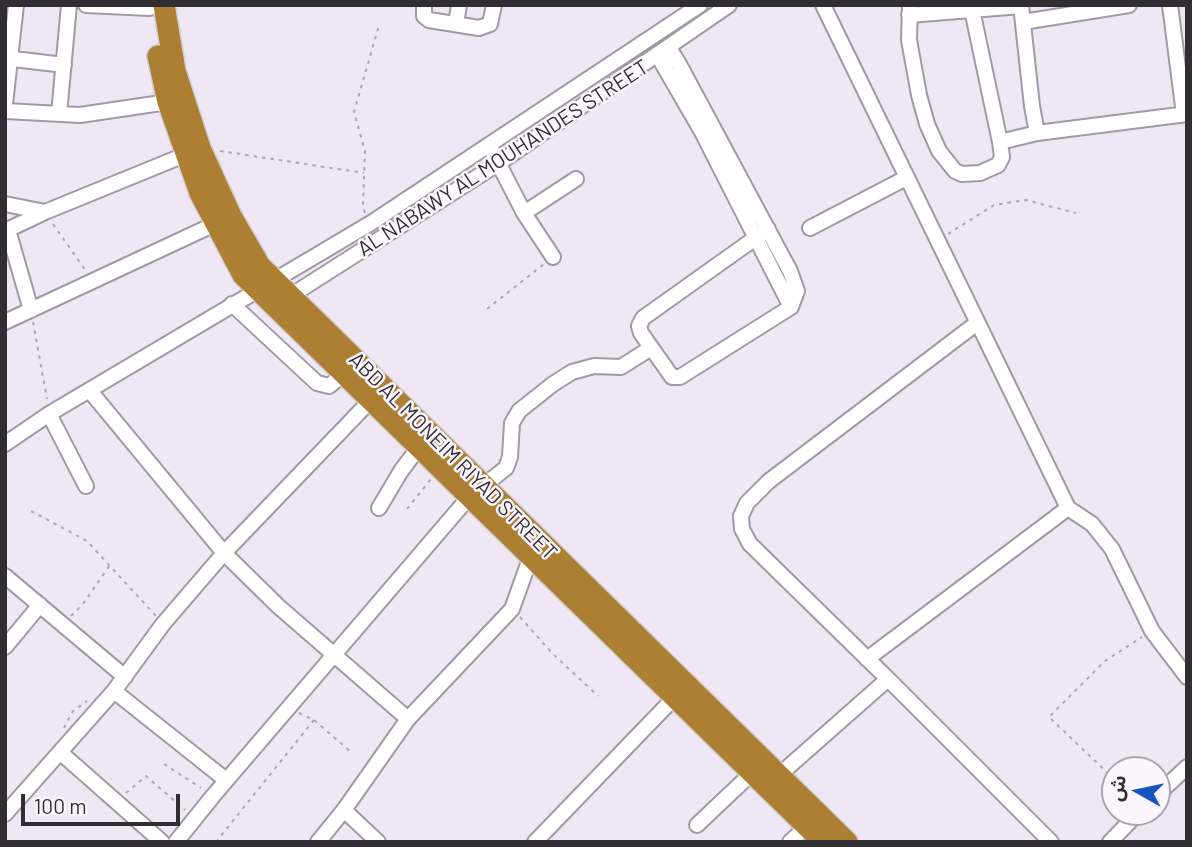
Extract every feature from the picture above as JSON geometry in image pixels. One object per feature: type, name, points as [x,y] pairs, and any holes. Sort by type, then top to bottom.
[{"type":"highway","name":"ABD AL MONEIM RIYAD STREET","points":[[155,6],[155,42],[168,102],[274,294],[344,374],[372,400],[425,440],[440,467],[476,491],[531,556],[675,697],[720,731]]},
{"type":"highway","name":"ABD AL MONEIM RIYAD STREET","points":[[155,6],[175,71],[200,193],[243,275],[274,294],[425,440],[720,731],[823,842]]},
{"type":"highway","name":"ABD AL MONEIM RIYAD STREET","points":[[765,778],[847,842]]},
{"type":"street","points":[[5,104],[16,5]]},
{"type":"street","points":[[59,114],[69,5]]},
{"type":"street","points":[[86,5],[155,6]]},
{"type":"street","points":[[424,5],[426,18],[480,28],[487,27],[492,20],[494,5]]},
{"type":"street","points":[[456,24],[459,5]]},
{"type":"street","name":"AL NABAWY AL MOUHANDES STREET","points":[[274,294],[499,163],[729,5]]},
{"type":"street","points":[[823,5],[1068,508],[1092,524],[1112,549],[1152,631],[1187,677]]},
{"type":"street","points":[[1023,22],[1129,5]]},
{"type":"street","points":[[1000,142],[1037,133],[1185,114],[1170,5]]},
{"type":"street","points":[[699,6],[708,20]]},
{"type":"street","name":"AL NABAWY AL MOUHANDES STREET","points":[[274,294],[371,223],[699,6]]},
{"type":"street","points":[[972,8],[1000,142],[1000,162],[990,170],[962,174],[949,166],[939,151],[919,95],[909,40],[910,10],[1021,6],[1037,133]]},
{"type":"street","points":[[643,45],[660,54],[721,155],[762,234],[796,284],[796,297],[791,307],[678,378],[670,375],[640,329],[643,318],[762,234]]},
{"type":"street","points":[[8,59],[64,65]]},
{"type":"street","points":[[5,111],[101,113],[168,102]]},
{"type":"street","points":[[489,145],[524,213],[553,257]]},
{"type":"street","points":[[31,310],[7,230],[193,151]]},
{"type":"street","points":[[810,228],[906,178]]},
{"type":"street","points":[[524,213],[576,179]]},
{"type":"street","points":[[5,204],[45,212]]},
{"type":"street","points":[[5,322],[215,224]]},
{"type":"street","points":[[5,444],[49,414],[232,304],[274,294]]},
{"type":"street","points":[[232,304],[317,383],[329,386],[344,374]]},
{"type":"street","points":[[977,323],[769,481],[747,503],[741,516],[742,529],[750,544],[1045,840]]},
{"type":"street","points":[[176,842],[194,817],[334,653],[476,491],[509,464],[512,423],[519,411],[572,372],[594,366],[621,367],[650,348]]},
{"type":"street","points":[[90,391],[224,553],[278,607],[408,719]]},
{"type":"street","points":[[5,814],[114,691],[163,624],[224,553],[372,400]]},
{"type":"street","points":[[49,414],[86,486]]},
{"type":"street","points":[[379,508],[401,471],[425,440]]},
{"type":"street","points":[[867,659],[1068,508]]},
{"type":"street","points":[[318,842],[408,719],[512,608],[531,556]]},
{"type":"street","points":[[5,576],[125,677]]},
{"type":"street","points":[[5,647],[40,605]]},
{"type":"street","points":[[697,825],[765,778],[888,680]]},
{"type":"street","points":[[114,691],[226,780]]},
{"type":"street","points":[[535,842],[675,697]]},
{"type":"street","points":[[61,753],[162,842]]},
{"type":"street","points":[[1171,782],[1187,767]]},
{"type":"street","points":[[344,810],[378,842]]},
{"type":"street","points":[[790,842],[807,826]]},
{"type":"street","points":[[1114,841],[1127,826]]},
{"type":"path","points":[[371,223],[363,206],[365,152],[354,112],[379,25]]},
{"type":"path","points":[[193,151],[365,173]]},
{"type":"path","points":[[938,241],[994,205],[1026,200],[1076,213]]},
{"type":"path","points":[[45,212],[94,282]]},
{"type":"path","points":[[487,309],[553,257]]},
{"type":"path","points":[[31,310],[49,414]]},
{"type":"path","points":[[407,509],[440,467]]},
{"type":"path","points":[[31,511],[87,541],[163,624]]},
{"type":"path","points":[[63,624],[83,604],[110,564]]},
{"type":"path","points":[[512,608],[552,653],[598,696]]},
{"type":"path","points":[[1101,767],[1049,717],[1105,661],[1152,631]]},
{"type":"path","points":[[288,708],[314,720],[352,752]]},
{"type":"path","points":[[216,842],[314,720]]},
{"type":"path","points":[[164,764],[213,796]]},
{"type":"path","points":[[115,801],[146,776],[194,817]]}]
